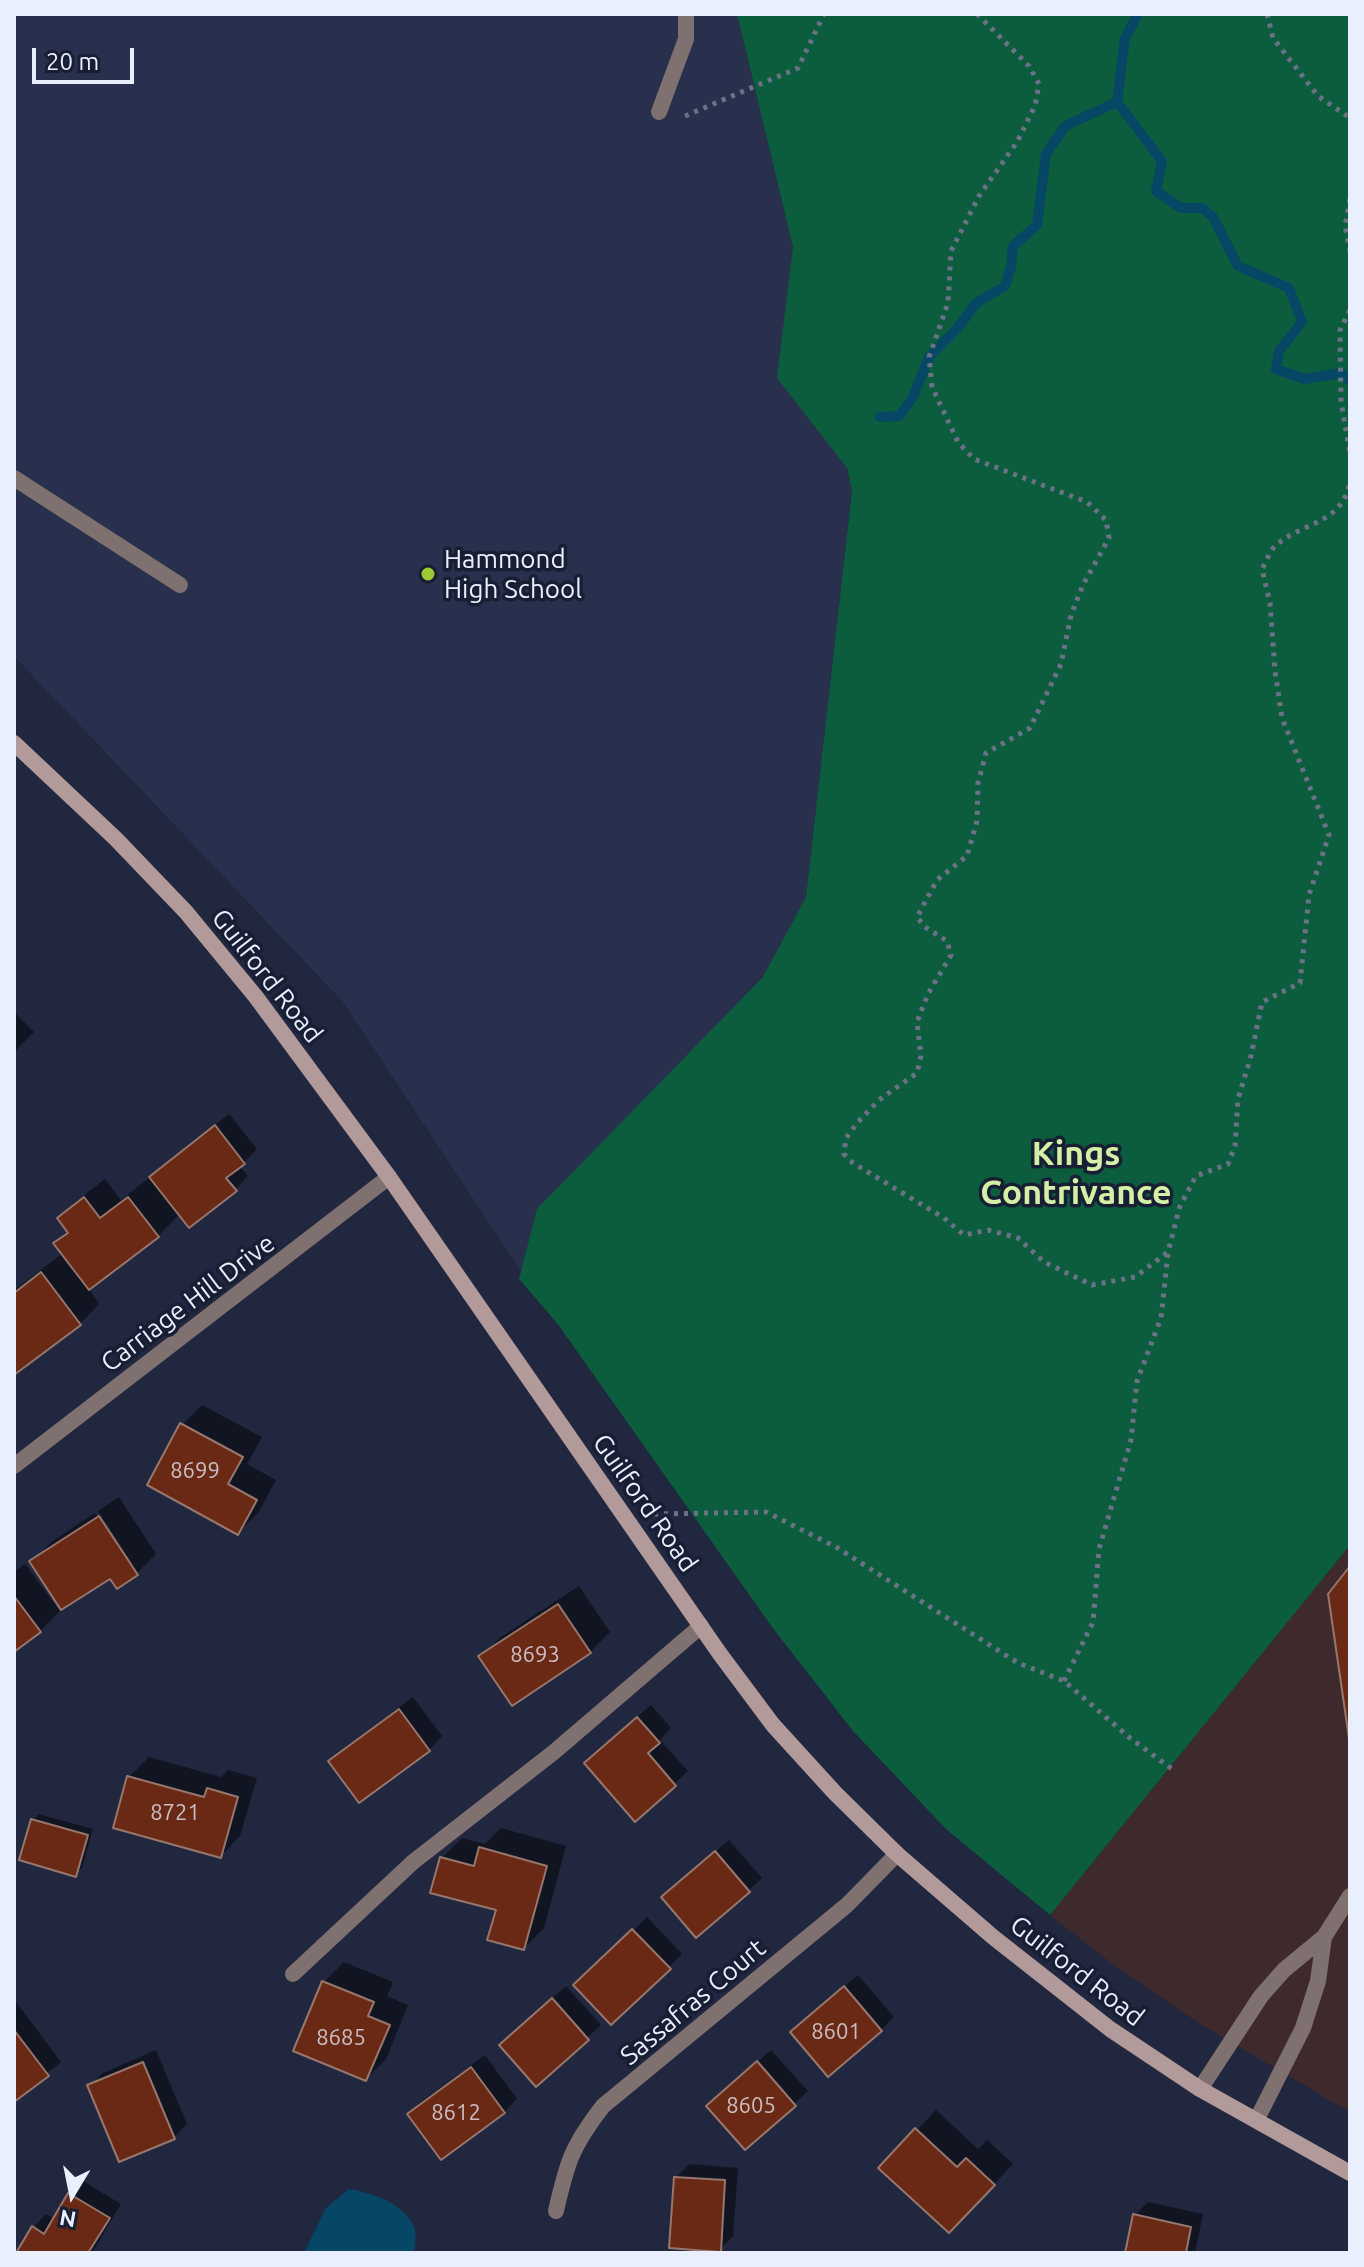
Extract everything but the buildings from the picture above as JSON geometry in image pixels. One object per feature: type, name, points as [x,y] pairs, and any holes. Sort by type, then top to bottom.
[{"type":"street","points":[[659,112],[686,39],[686,14]]},
{"type":"street","points":[[14,478],[180,585]]},
{"type":"street","name":"Guilford Road","points":[[14,743],[116,839],[186,912],[256,997],[389,1177],[773,1725],[835,1793],[897,1854],[993,1937],[1110,2029],[1200,2089],[1350,2173]]},
{"type":"street","name":"Carriage Hill Drive","points":[[14,1466],[389,1177]]},
{"type":"street","points":[[293,1974],[413,1862],[554,1752],[701,1626]]},
{"type":"street","name":"Sassafras Court","points":[[556,2211],[566,2164],[581,2135],[603,2106],[847,1905],[897,1854]]},
{"type":"street","points":[[1200,2089],[1261,1996],[1284,1970],[1324,1937],[1350,1896]]},
{"type":"street","points":[[1257,2119],[1303,2028],[1318,1981],[1324,1937]]},
{"type":"path","points":[[679,119],[798,68],[824,14]]},
{"type":"path","points":[[977,14],[1021,57],[1039,84],[1035,106],[1017,142],[979,196],[951,251],[948,303],[929,357],[932,387],[958,442],[974,459],[1087,502],[1106,520],[1109,538],[1083,585],[1071,615],[1061,664],[1030,728],[986,753],[978,783],[977,821],[967,856],[937,880],[917,917],[925,927],[947,941],[951,955],[928,994],[917,1022],[921,1056],[917,1073],[879,1100],[858,1122],[846,1138],[844,1154],[879,1181],[944,1218],[964,1235],[988,1230],[1018,1238],[1044,1262],[1092,1285],[1135,1277],[1168,1252]]},
{"type":"path","points":[[1267,14],[1273,38],[1318,96],[1350,118]]},
{"type":"path","points":[[1350,199],[1345,226],[1350,251]]},
{"type":"path","points":[[1350,310],[1340,330],[1341,401],[1350,454]]},
{"type":"path","points":[[1064,1681],[1093,1622],[1099,1549],[1131,1440],[1137,1381],[1161,1318],[1168,1252],[1180,1206],[1196,1176],[1228,1164],[1235,1146],[1238,1099],[1262,1002],[1300,983],[1309,895],[1329,835],[1282,718],[1270,603],[1262,569],[1274,547],[1330,515],[1348,495],[1350,482]]},
{"type":"path","points":[[625,1515],[766,1512],[836,1547],[1018,1663],[1064,1681],[1130,1738],[1172,1769]]},
{"type":"shaded area","name":"Hammond High School","points":[[14,14],[737,14],[852,491],[806,897],[659,1173],[523,1274],[343,1002],[14,656]]},
{"type":"shaded area","points":[[1350,1545],[1350,2112],[1200,2024],[1115,1966],[1050,1915]]},
{"type":"shaded area","points":[[349,2189],[377,2196],[403,2212],[415,2230],[414,2253],[304,2253],[326,2208]]},
{"type":"green space","points":[[737,14],[1350,14],[1350,1545],[1050,1915],[946,1829],[853,1731],[772,1627],[557,1323],[519,1279],[537,1209],[763,977],[806,897],[852,491],[847,468],[777,378],[793,247]]},
{"type":"waterway","points":[[1138,14],[1125,38],[1117,102],[1162,161],[1156,191],[1181,208],[1202,208],[1213,217],[1238,266],[1289,288],[1302,322],[1279,351],[1276,369],[1304,379],[1341,373],[1350,381]]},
{"type":"waterway","points":[[880,417],[899,416],[912,399],[929,357],[958,328],[976,303],[1005,286],[1013,246],[1037,225],[1046,154],[1065,126],[1117,102]]},
{"type":"place","name":"Hammond High School","points":[[428,574]]},
{"type":"district","name":"Kings Contrivance","points":[[1076,1174]]}]
